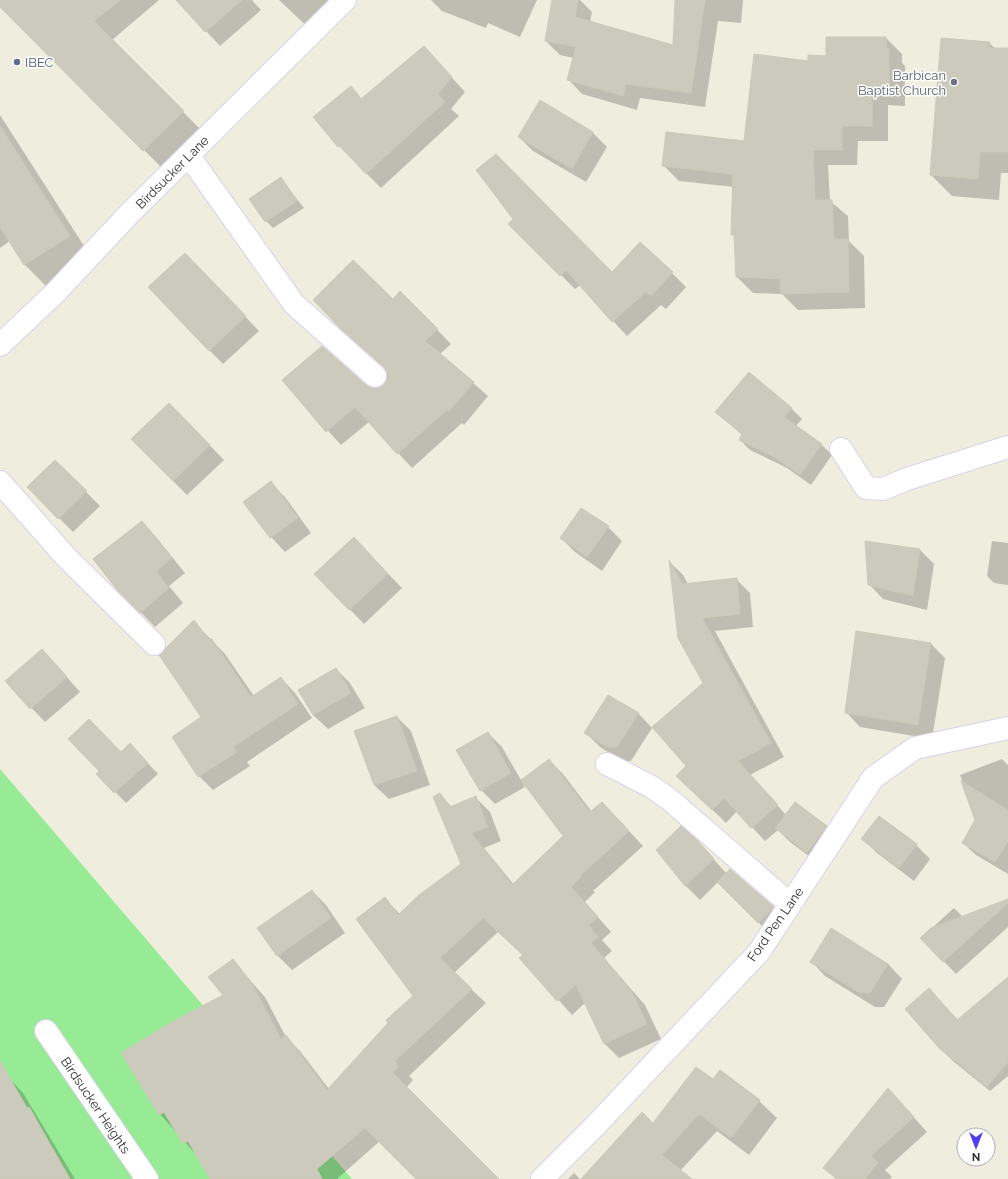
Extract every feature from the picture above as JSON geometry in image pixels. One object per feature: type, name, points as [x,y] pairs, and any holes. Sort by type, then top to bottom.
[{"type":"street","name":"Birdsucker Lane","points":[[0,345],[56,292],[128,215],[345,0]]},
{"type":"street","points":[[189,156],[294,304],[375,376]]},
{"type":"street","points":[[841,450],[866,488],[883,489],[907,479],[1008,447]]},
{"type":"street","points":[[0,482],[65,556],[154,644]]},
{"type":"street","name":"Ford Pen Lane","points":[[542,1179],[759,952],[873,778],[915,748],[1008,728]]},
{"type":"street","points":[[607,764],[652,787],[668,799],[790,904]]},
{"type":"street","name":"Birdsucker Heights","points":[[46,1031],[147,1179]]},
{"type":"green space","points":[[0,769],[352,1179],[0,1179]]},
{"type":"building","points":[[0,0],[120,0],[94,21],[184,111],[143,151],[0,7]]},
{"type":"building","points":[[176,0],[242,0],[205,32]]},
{"type":"building","points":[[552,0],[578,0],[575,17],[673,45],[675,0],[705,0],[691,93],[626,84],[623,96],[567,80],[576,47],[545,41]]},
{"type":"building","points":[[826,37],[886,37],[887,49],[889,49],[889,90],[872,90],[872,126],[842,126],[842,150],[813,150],[815,200],[832,200],[834,239],[848,239],[849,292],[781,294],[780,279],[736,277],[734,235],[731,235],[733,174],[662,166],[666,132],[744,141],[754,54],[808,61],[808,55],[826,56]]},
{"type":"building","points":[[941,38],[990,42],[989,48],[1008,48],[1008,152],[980,152],[978,179],[930,175]]},
{"type":"building","points":[[424,46],[452,77],[438,94],[445,102],[366,174],[340,146],[338,147],[313,117],[351,86],[361,99]]},
{"type":"building","points":[[540,100],[593,132],[572,169],[518,137]]},
{"type":"building","points":[[0,126],[70,236],[24,265],[0,227]]},
{"type":"building","points":[[496,154],[612,272],[640,242],[673,272],[651,296],[646,292],[612,322],[566,270],[560,276],[508,224],[513,219],[476,170]]},
{"type":"building","points":[[281,177],[297,201],[265,222],[249,199]]},
{"type":"building","points":[[185,253],[246,316],[209,351],[148,287]]},
{"type":"building","points":[[353,260],[393,299],[400,291],[438,329],[425,341],[474,382],[449,411],[447,410],[397,454],[355,407],[326,432],[282,380],[322,346],[367,386],[379,388],[385,384],[387,372],[384,367],[341,329],[313,300]]},
{"type":"building","points":[[749,372],[792,408],[784,417],[822,444],[800,475],[776,458],[739,440],[742,434],[715,412]]},
{"type":"building","points":[[169,403],[210,445],[173,481],[131,439]]},
{"type":"building","points":[[55,460],[87,491],[58,519],[27,487]]},
{"type":"building","points":[[271,481],[298,518],[270,538],[243,502]]},
{"type":"building","points":[[581,508],[609,526],[587,557],[560,538]]},
{"type":"building","points":[[142,521],[172,558],[156,571],[169,588],[140,613],[118,591],[93,559]]},
{"type":"building","points":[[354,537],[388,574],[349,610],[314,574]]},
{"type":"building","points":[[865,541],[920,549],[913,596],[868,585]]},
{"type":"building","points":[[669,560],[683,584],[737,578],[740,614],[702,618],[771,743],[738,761],[778,805],[751,828],[724,798],[712,810],[676,776],[686,766],[652,727],[703,683],[678,638]]},
{"type":"building","points":[[194,620],[209,640],[211,638],[251,697],[281,677],[298,704],[233,747],[237,752],[198,777],[172,737],[201,717],[159,655]]},
{"type":"building","points":[[856,631],[931,643],[918,725],[845,713]]},
{"type":"building","points":[[42,649],[67,677],[30,709],[5,681]]},
{"type":"building","points":[[336,668],[351,693],[313,715],[298,690]]},
{"type":"building","points":[[608,695],[639,713],[617,747],[607,747],[584,733]]},
{"type":"building","points":[[397,716],[417,771],[374,785],[354,731]]},
{"type":"building","points":[[89,719],[121,752],[130,743],[148,763],[114,793],[96,774],[99,771],[68,739]]},
{"type":"building","points":[[488,732],[511,773],[480,791],[456,750]]},
{"type":"building","points":[[549,759],[590,812],[602,802],[629,831],[580,876],[581,877],[571,887],[598,917],[589,925],[598,937],[591,943],[631,990],[647,1024],[604,1044],[576,985],[557,1001],[519,958],[523,955],[483,918],[440,958],[472,989],[395,1061],[399,1066],[393,1073],[499,1179],[416,1179],[365,1128],[317,1169],[322,1179],[210,1179],[188,1141],[183,1144],[164,1112],[159,1115],[121,1053],[172,1022],[223,995],[208,977],[233,959],[251,982],[281,1039],[286,1035],[327,1090],[388,1023],[386,1020],[413,996],[356,919],[385,897],[398,915],[419,895],[461,864],[433,797],[440,793],[450,807],[476,796],[488,827],[471,833],[512,885],[563,836],[521,780]]},
{"type":"building","points":[[961,781],[1008,810],[1008,841],[995,862],[962,843],[975,820]]},
{"type":"building","points":[[795,802],[827,826],[807,853],[775,828]]},
{"type":"building","points":[[879,816],[917,844],[899,868],[861,839]]},
{"type":"building","points":[[681,826],[696,839],[714,859],[685,886],[656,850]]},
{"type":"building","points":[[730,869],[774,907],[758,923],[717,882]]},
{"type":"building","points":[[312,890],[331,918],[277,956],[257,928]]},
{"type":"building","points":[[1008,899],[1008,903],[943,962],[920,938],[931,928]]},
{"type":"building","points":[[831,928],[888,964],[870,993],[860,993],[810,962]]},
{"type":"building","points":[[1008,977],[1008,1062],[987,1087],[939,1048],[905,1009],[929,988],[957,1020]]},
{"type":"building","points":[[0,1061],[27,1108],[29,1107],[70,1179],[0,1179]]},
{"type":"building","points":[[696,1067],[713,1079],[720,1070],[760,1100],[731,1138],[699,1114],[662,1155],[692,1179],[581,1179],[642,1112],[653,1123]]},
{"type":"building","points":[[888,1088],[914,1117],[871,1156],[878,1162],[865,1179],[837,1179],[823,1168]]},
{"type":"place","name":"IBEC","points":[[17,62]]},
{"type":"place","name":"Barbican Baptist Church","points":[[954,82]]}]
